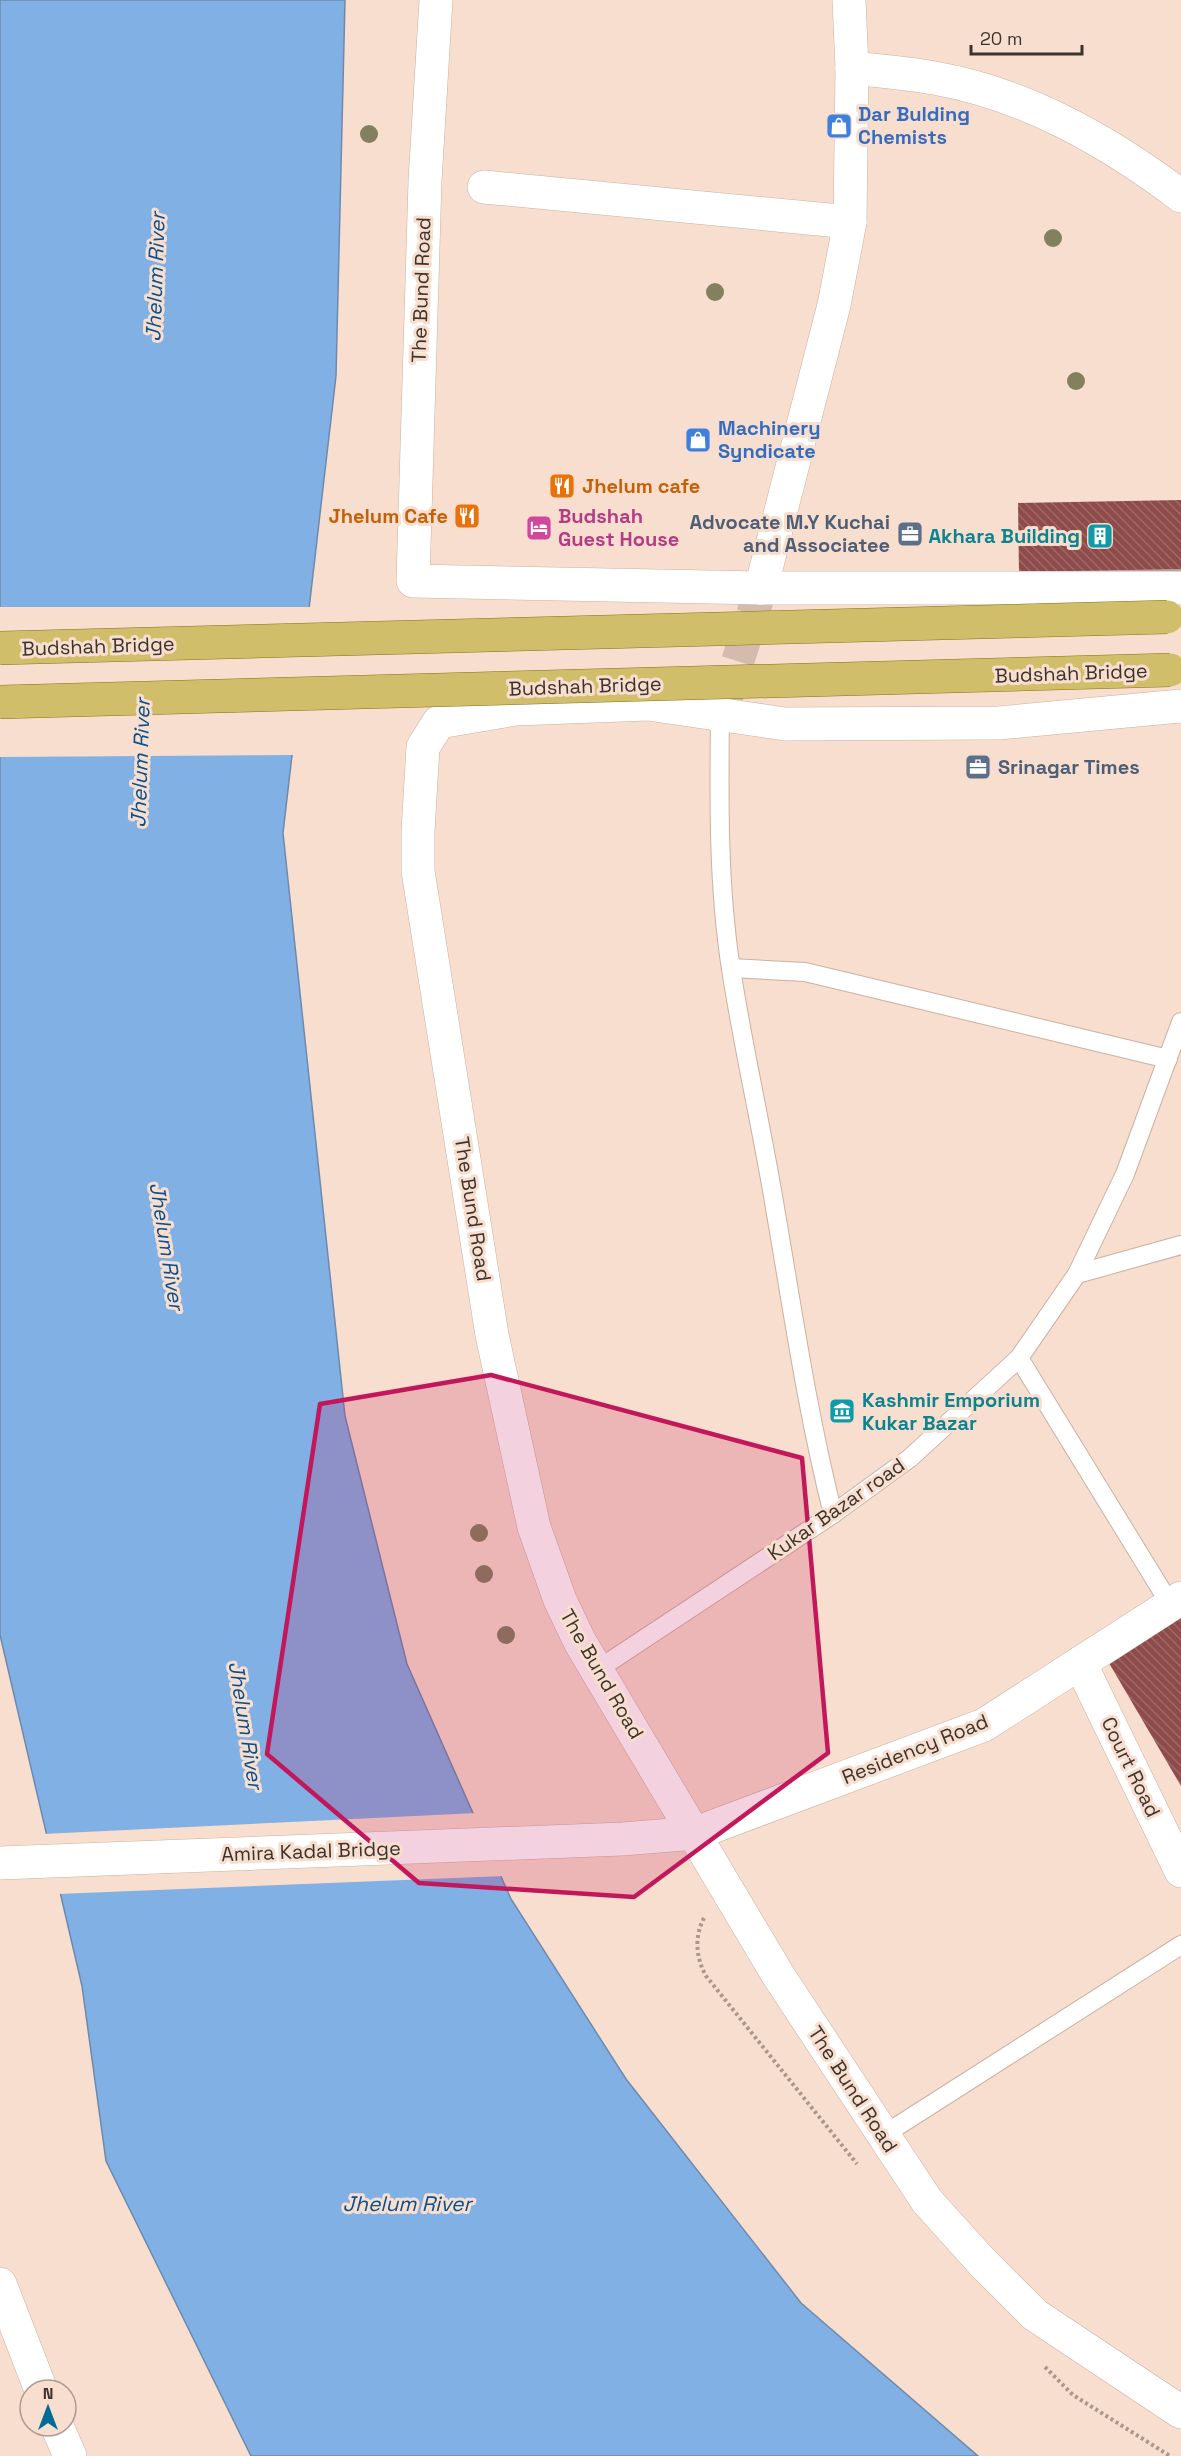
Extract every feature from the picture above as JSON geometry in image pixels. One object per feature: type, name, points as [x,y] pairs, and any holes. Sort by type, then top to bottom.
[{"type":"main road","name":"Budshah Bridge","points":[[0,648],[1174,602]]},
{"type":"main road","name":"Budshah Bridge","points":[[0,702],[1170,670]]},
{"type":"street","name":"The Bund Road","points":[[436,0],[424,181],[413,581],[761,588]]},
{"type":"street","points":[[849,0],[852,68],[850,222],[834,305],[761,588],[1174,602]]},
{"type":"street","points":[[852,68],[935,78],[984,90],[1057,117],[1134,161],[1181,196]]},
{"type":"street","points":[[484,187],[850,222]]},
{"type":"street","name":"The Bund Road","points":[[720,715],[648,704],[516,709],[440,722],[423,747],[418,871],[492,1335],[534,1527],[560,1600],[580,1642],[778,1974],[832,2054],[882,2136],[927,2201],[981,2261],[1035,2315],[1181,2412]]},
{"type":"street","points":[[720,715],[785,724],[999,723],[1181,706]]},
{"type":"street","name":"Residency Road","points":[[623,1839],[696,1833],[984,1725],[1175,1601]]},
{"type":"street","name":"Court Road","points":[[1080,1663],[1181,1871]]},
{"type":"street","name":"Amira Kadal Bridge","points":[[0,1863],[623,1839]]},
{"type":"street","points":[[0,2284],[36,2378]]},
{"type":"street","points":[[62,2438],[70,2456]]},
{"type":"lane","points":[[720,715],[719,809],[730,968],[762,1132],[818,1457],[833,1514]]},
{"type":"lane","points":[[730,968],[806,972],[1168,1059]]},
{"type":"lane","name":"Kukar Bazar road","points":[[597,1670],[833,1514],[910,1458],[1018,1358],[1077,1274],[1125,1174],[1181,1022]]},
{"type":"lane","points":[[1077,1274],[1181,1245]]},
{"type":"lane","points":[[1018,1358],[1175,1601]]},
{"type":"lane","points":[[882,2136],[1181,1945]]},
{"type":"highlighted area","points":[[491,1375],[802,1458],[828,1753],[634,1897],[419,1883],[267,1754],[320,1404]]},
{"type":"water","name":"Jhelum River","points":[[0,0],[345,0],[336,376],[283,833],[345,1416],[407,1664],[511,1899],[626,2079],[801,2303],[978,2456],[251,2456],[106,2161],[82,1986],[0,1635]]},
{"type":"pier","points":[[0,607],[312,607],[295,755],[0,757]]},
{"type":"pier","points":[[477,1813],[504,1876],[58,1894],[43,1834]]},
{"type":"building","name":"Akhara Building","points":[[1181,500],[1181,569],[1019,572],[1018,503]]},
{"type":"building","points":[[1181,1616],[1181,1786],[1109,1663]]},
{"type":"tunnel","points":[[723,708],[761,588]]},
{"type":"place","name":"Dar Bulding Chemists","points":[[839,126]]},
{"type":"place","name":"Machinery Syndicate","points":[[698,440]]},
{"type":"place","name":"Jhelum cafe","points":[[562,486]]},
{"type":"place","name":"Jhelum Cafe","points":[[467,516]]},
{"type":"place","name":"Budshah Guest House","points":[[539,528]]},
{"type":"place","name":"Advocate M.Y Kuchai and Associatee","points":[[910,534]]},
{"type":"place","name":"Akhara Building","points":[[1100,536]]},
{"type":"place","name":"Srinagar Times","points":[[978,767]]},
{"type":"place","name":"Kashmir Emporium Kukar Bazar","points":[[842,1411]]}]
